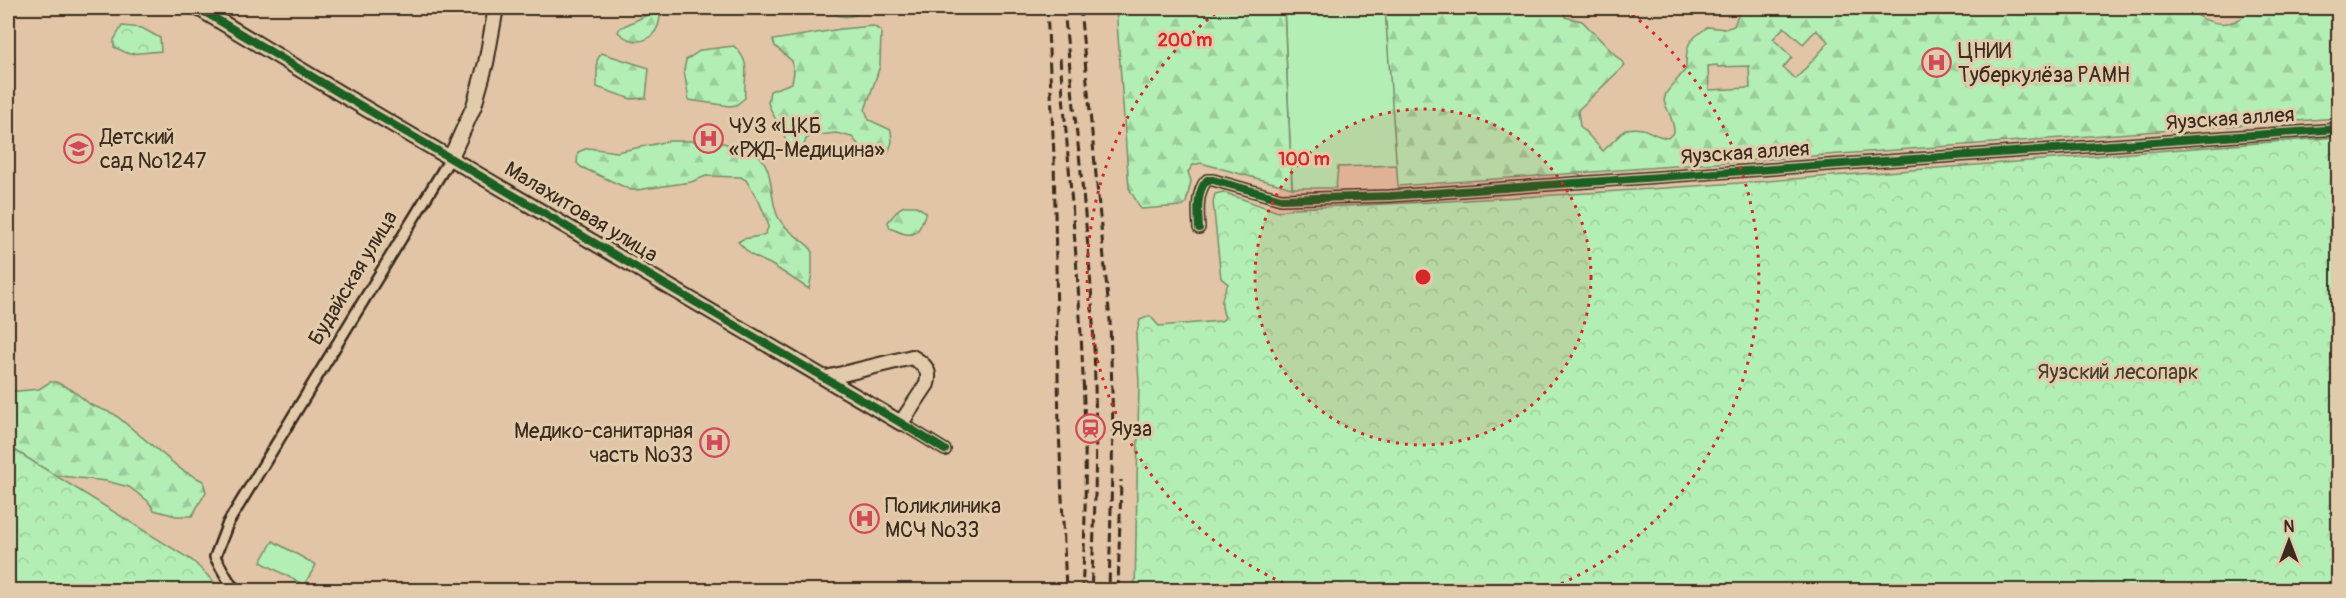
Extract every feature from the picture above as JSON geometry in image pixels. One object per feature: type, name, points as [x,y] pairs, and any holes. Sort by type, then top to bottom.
[{"type":"street","name":"Малахитовая улица","points":[[198,8],[945,450]]},
{"type":"street","name":"Будайская улица","points":[[237,591],[215,557],[228,523],[451,157],[474,106],[486,63],[496,8]]},
{"type":"street","name":"Яузская аллея","points":[[1199,228],[1198,211],[1203,184],[1207,180],[1281,199],[1390,196],[2338,129]]},
{"type":"street","points":[[826,378],[912,357],[924,365],[929,377],[927,384],[902,423]]},
{"type":"green space","points":[[827,8],[866,8],[847,17],[837,15]]},
{"type":"green space","points":[[1116,8],[1284,8],[1292,188],[1201,163],[1193,165],[1188,172],[1191,181],[1186,203],[1182,206],[1141,209],[1129,188]]},
{"type":"green space","points":[[1284,8],[1385,8],[1398,165],[1338,167],[1336,188],[1292,188]]},
{"type":"green space","name":"ЦНИИ Туберкулёза РАМН","points":[[1385,8],[1562,8],[1565,17],[1582,21],[1625,65],[1578,110],[1580,126],[1603,151],[1626,129],[1640,128],[1668,138],[1674,132],[1664,101],[1666,93],[1686,69],[1689,44],[1708,27],[1725,29],[1734,26],[1740,10],[1776,8],[2188,8],[2212,22],[2229,23],[2246,15],[2253,8],[2338,8],[2338,118],[1398,186]],"holes":[[[1784,27],[1803,44],[1816,30],[1829,42],[1796,79],[1783,68],[1792,57],[1773,39]],[[1717,65],[1718,67],[1749,66],[1750,88],[1709,90],[1708,66]]]},
{"type":"green space","points":[[654,9],[660,10],[660,20],[653,34],[647,39],[633,41],[618,32],[620,28],[647,15]]},
{"type":"green space","points":[[122,26],[142,28],[160,38],[161,51],[129,54],[114,47],[114,40]]},
{"type":"green space","points":[[873,26],[881,31],[880,66],[865,110],[869,120],[891,130],[892,142],[888,153],[883,156],[866,154],[852,137],[836,133],[811,136],[806,139],[800,156],[795,158],[768,103],[770,91],[792,83],[794,72],[792,61],[775,46],[773,40]]},
{"type":"green space","points":[[734,46],[745,64],[745,98],[736,105],[730,106],[689,100],[684,71],[686,60],[701,50]]},
{"type":"green space","points":[[601,53],[649,68],[646,98],[631,99],[597,87],[597,61]]},
{"type":"green space","name":"Яузский лесопарк","points":[[2338,137],[2338,590],[1135,590],[1139,382],[1136,336],[1140,320],[1150,316],[1159,326],[1221,321],[1225,318],[1222,301],[1228,284],[1221,278],[1213,202],[1215,194],[1223,192],[1278,212],[1293,208],[1685,187]]},
{"type":"green space","points":[[669,141],[716,141],[755,152],[762,158],[769,174],[778,217],[812,250],[809,289],[772,265],[751,255],[738,242],[765,234],[768,228],[759,201],[746,180],[741,177],[706,176],[691,182],[631,190],[577,163],[578,152],[588,148],[617,152]]},
{"type":"green space","points":[[904,206],[916,206],[926,212],[920,227],[914,234],[904,234],[890,228],[888,222]]},
{"type":"green space","points":[[50,382],[56,382],[72,390],[91,405],[114,414],[182,470],[203,481],[206,492],[192,516],[176,516],[154,510],[148,501],[129,487],[106,481],[24,472],[8,468],[8,392],[39,389]]},
{"type":"green space","points":[[8,446],[193,561],[222,590],[8,590]]},
{"type":"green space","points":[[273,541],[316,565],[304,585],[261,562]]},
{"type":"railway","points":[[1047,8],[1054,156],[1059,429],[1066,590]]},
{"type":"railway","points":[[1064,8],[1092,303],[1096,447],[1091,590]]},
{"type":"railway","points":[[1080,8],[1110,321],[1113,429],[1109,590]]},
{"type":"railway","points":[[1060,58],[1084,390],[1085,523],[1082,590]]},
{"type":"railway","points":[[1118,590],[1121,480]]},
{"type":"cycle path","points":[[198,8],[945,450]]},
{"type":"cycle path","points":[[1199,228],[1199,196],[1207,180],[1281,199],[1390,196],[2338,129]]},
{"type":"place","name":"ЦНИИ Туберкулёза РАМН","points":[[1937,63]]},
{"type":"place","name":"ЧУЗ «ЦКБ «РЖД-Медицина»","points":[[708,138]]},
{"type":"place","name":"Детский сад №1247","points":[[79,149]]},
{"type":"place","name":"Яуза","points":[[1090,429]]},
{"type":"place","name":"Медико-санитарная часть №33","points":[[714,443]]},
{"type":"place","name":"Поликлиника МСЧ №33","points":[[864,518]]}]
